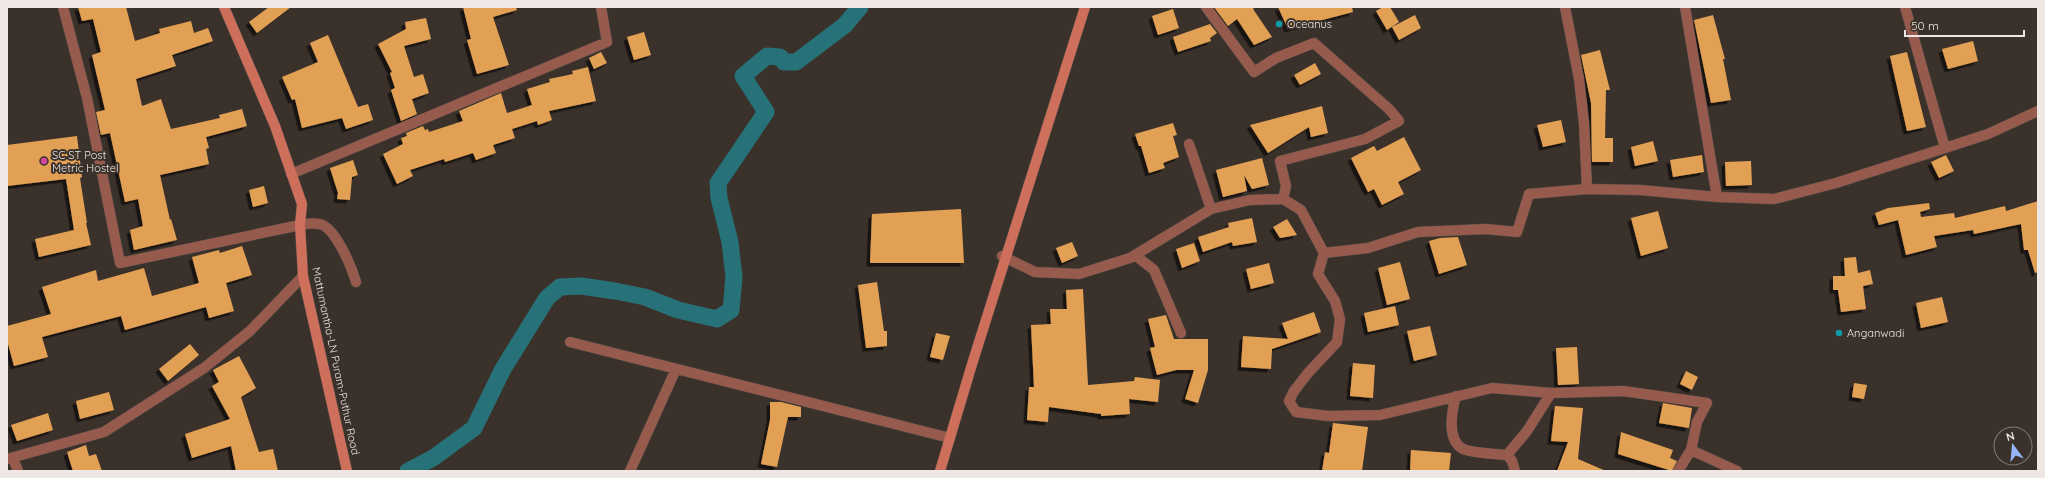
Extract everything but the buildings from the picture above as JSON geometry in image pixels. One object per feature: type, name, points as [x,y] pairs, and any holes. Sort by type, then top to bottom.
[{"type":"street","points":[[63,7],[87,98],[120,263],[300,225],[320,224],[330,228],[341,247],[356,282]]},
{"type":"street","name":"Mattumantha-LN Puram-Puthur Road","points":[[224,7],[275,126],[302,204],[300,225],[303,276],[347,471]]},
{"type":"street","points":[[291,174],[607,42],[601,7]]},
{"type":"street","points":[[940,471],[1004,257],[1085,7]]},
{"type":"street","points":[[1206,7],[1254,72],[1276,58],[1314,43],[1390,110],[1399,121],[1366,139],[1280,160],[1286,186],[1283,199]]},
{"type":"street","points":[[1565,7],[1580,79],[1587,189]]},
{"type":"street","points":[[1685,7],[1717,197]]},
{"type":"street","points":[[1905,7],[1945,148]]},
{"type":"street","points":[[1324,253],[1368,248],[1418,232],[1486,230],[1517,232],[1529,194],[1587,189],[1640,190],[1717,197],[1774,199],[1836,183],[1988,134],[2038,111]]},
{"type":"street","points":[[1189,144],[1211,209]]},
{"type":"street","points":[[1004,257],[1035,272],[1079,274],[1135,255],[1211,209],[1250,200],[1283,199],[1301,210],[1324,253],[1318,274],[1335,301],[1340,319],[1337,342],[1294,391],[1289,401],[1296,412],[1328,416],[1380,415],[1492,388],[1551,393],[1623,391],[1707,403],[1697,422],[1691,450],[1678,471]]},
{"type":"street","points":[[1135,255],[1154,270],[1181,334]]},
{"type":"street","points":[[18,471],[10,459],[104,432],[204,368],[250,331],[303,276]]},
{"type":"street","points":[[570,342],[950,438]]},
{"type":"street","points":[[630,471],[676,369]]},
{"type":"street","points":[[1507,455],[1527,431],[1551,393]]},
{"type":"street","points":[[1456,396],[1452,411],[1452,429],[1456,443],[1463,449],[1507,455],[1512,461],[1515,471]]},
{"type":"street","points":[[1691,450],[1737,471]]},
{"type":"waterway","points":[[408,471],[433,458],[474,428],[503,369],[547,298],[560,287],[581,286],[645,297],[678,310],[717,319],[731,310],[734,277],[730,242],[719,198],[718,183],[766,112],[743,76],[767,56],[780,57],[784,62],[796,62],[845,25],[860,7]]},
{"type":"place","name":"Oceanus","points":[[1279,24]]},
{"type":"place","name":"SC ST Post Metric Hostel","points":[[44,161]]},
{"type":"place","name":"Anganwadi","points":[[1839,333]]}]
